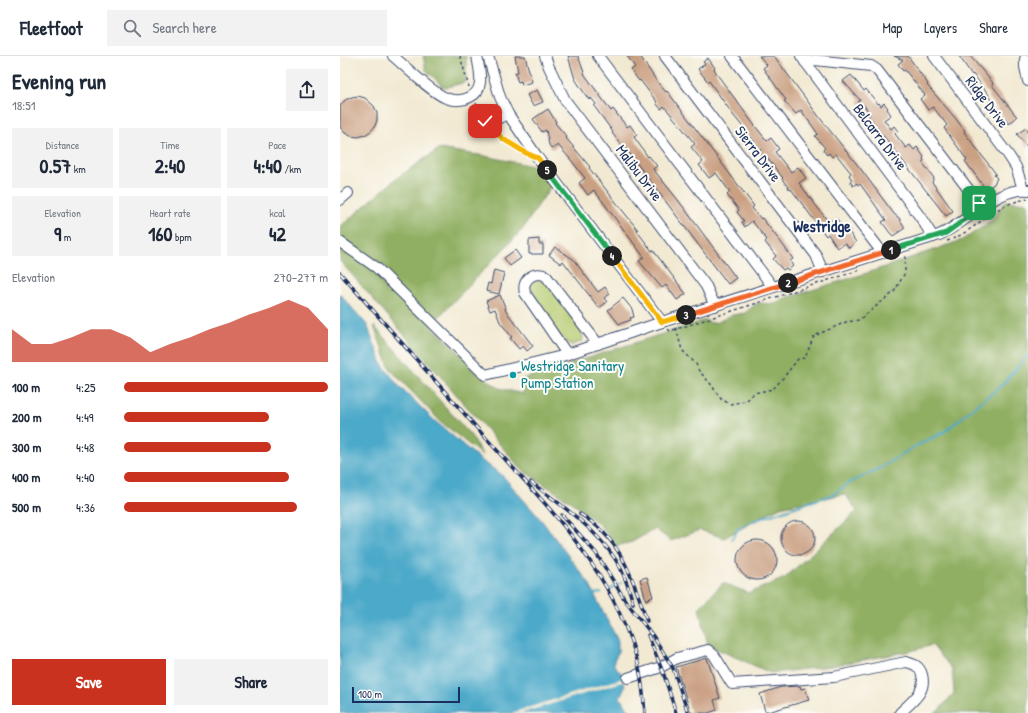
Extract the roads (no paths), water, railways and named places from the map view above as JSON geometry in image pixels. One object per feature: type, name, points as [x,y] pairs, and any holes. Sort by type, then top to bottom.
[{"type":"street","points":[[393,56],[433,90],[446,98],[456,100],[468,95],[473,96],[480,87],[477,56]]},
{"type":"street","points":[[488,56],[500,97],[508,114],[538,158],[662,322]]},
{"type":"street","name":"Malibu Drive","points":[[546,56],[549,67],[565,100],[706,286],[715,306]]},
{"type":"street","points":[[598,56],[773,287]]},
{"type":"street","name":"Sierra Drive","points":[[665,56],[816,255],[823,272]]},
{"type":"street","points":[[732,56],[882,254]]},
{"type":"street","name":"Ridge Drive","points":[[934,56],[1009,156],[1024,172],[1026,189]]},
{"type":"street","points":[[1025,58],[1028,81]]},
{"type":"street","points":[[803,59],[871,66],[877,70],[982,207]]},
{"type":"street","name":"Belcarra Drive","points":[[803,59],[921,218],[933,237]]},
{"type":"street","points":[[497,119],[508,114]]},
{"type":"street","points":[[340,242],[377,268],[485,375],[567,354],[662,322],[933,237],[952,229],[982,207],[1004,194],[1026,189]]},
{"type":"street","points":[[567,354],[524,293],[524,283],[532,276],[541,274],[546,276],[598,344]]},
{"type":"street","points":[[628,678],[661,667],[677,658],[708,650],[714,655],[732,684],[834,677],[906,662],[915,665],[920,670],[924,684],[922,690],[900,713]]},
{"type":"water","points":[[340,294],[367,325],[382,364],[397,384],[435,421],[481,460],[502,475],[542,521],[588,582],[618,641],[618,653],[614,660],[614,665],[621,673],[625,687],[620,698],[631,713],[340,713]]},
{"type":"waterway","points":[[732,539],[739,528],[753,521],[834,494],[849,483],[882,467],[912,448],[944,432],[1003,384],[1028,355]]},
{"type":"waterway","points":[[611,589],[621,583]]},
{"type":"waterway","points":[[593,594],[601,593]]},
{"type":"railway","points":[[340,273],[529,485],[571,535],[590,561],[622,618],[634,650],[640,673],[645,713]]},
{"type":"railway","points":[[531,482],[581,521],[603,543],[613,555],[621,569],[633,603]]},
{"type":"railway","points":[[580,514],[594,524],[616,547],[630,575],[647,621]]},
{"type":"railway","points":[[562,515],[596,553],[625,600],[653,636],[673,668],[688,713]]},
{"type":"railway","points":[[648,635],[664,675],[676,713]]},
{"type":"place","name":"Westridge Sanitary Pump Station","points":[[513,375]]},
{"type":"district","name":"Westridge","points":[[822,226]]}]
